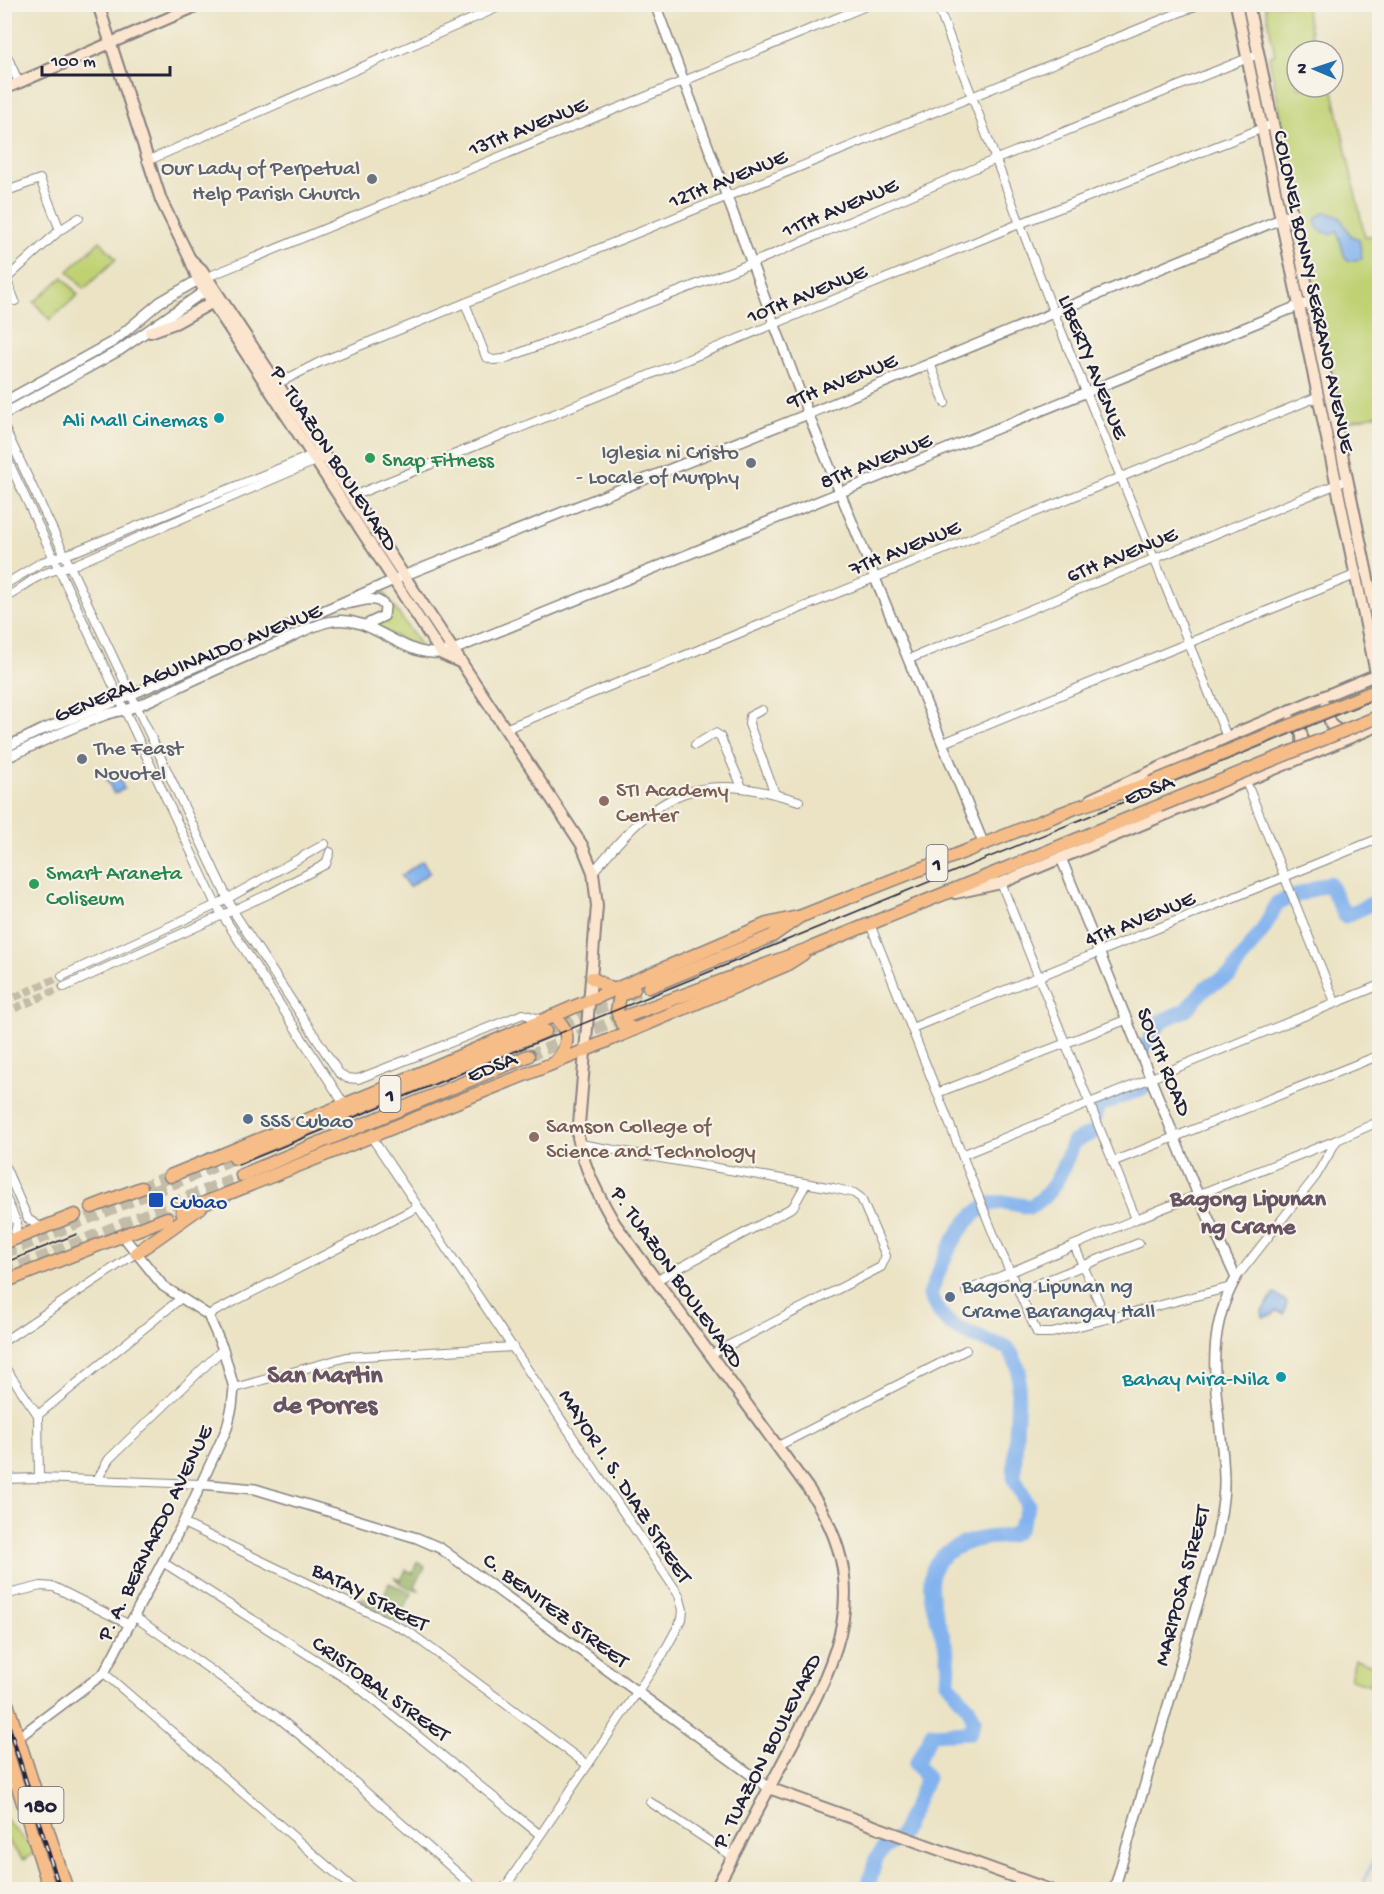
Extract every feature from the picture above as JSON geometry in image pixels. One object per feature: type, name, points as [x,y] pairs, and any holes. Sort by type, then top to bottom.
[{"type":"main road","name":"P. TUAZON BOULEVARD","points":[[98,4],[161,200],[190,259],[319,455],[442,654]]},
{"type":"main road","points":[[4,89],[201,4]]},
{"type":"main road","name":"COLONEL BONNY SERRANO AVENUE","points":[[1236,4],[1247,57],[1292,214],[1380,636]]},
{"type":"main road","name":"COLONEL BONNY SERRANO AVENUE","points":[[1248,4],[1258,54],[1280,219],[1336,484],[1350,576],[1378,674],[1380,690]]},
{"type":"main road","name":"P. TUAZON BOULEVARD","points":[[205,284],[213,302],[274,386]]},
{"type":"main road","points":[[150,332],[175,323],[213,302]]},
{"type":"main road","name":"P. TUAZON BOULEVARD","points":[[319,455],[353,496],[397,578],[453,650],[582,845],[592,872],[597,906],[580,1144],[594,1188],[615,1224],[655,1281],[810,1491],[832,1531],[842,1563],[843,1622],[830,1669],[774,1790],[763,1799],[715,1890]]},
{"type":"main road","points":[[442,654],[462,663]]},
{"type":"main road","name":"EDSA","points":[[1075,808],[1110,789],[1227,737],[1378,674]]},
{"type":"main road","name":"EDSA","points":[[235,1158],[547,1022],[613,990],[647,982],[772,936],[799,917],[1075,808],[1151,783],[1380,690]]},
{"type":"main road","points":[[1333,692],[1326,706],[1329,722],[1340,733],[1351,736]]},
{"type":"main road","points":[[1280,714],[1294,721],[1300,730],[1302,745],[1295,759]]},
{"type":"main road","name":"EDSA","points":[[627,1016],[811,948],[1380,716]]},
{"type":"main road","name":"EDSA","points":[[932,899],[1001,883],[1380,724]]},
{"type":"main road","name":"EDSA","points":[[182,1212],[586,1050],[786,965],[811,948]]},
{"type":"main road","points":[[592,978],[613,990]]},
{"type":"main road","points":[[635,1029],[620,1022],[617,1002],[620,996],[647,982]]},
{"type":"main road","points":[[547,1022],[564,1027],[567,1039],[565,1051],[555,1062]]},
{"type":"main road","name":"EDSA","points":[[170,1176],[547,1022]]},
{"type":"main road","name":"EDSA","points":[[242,1175],[528,1056]]},
{"type":"main road","points":[[92,1207],[141,1188]]},
{"type":"main road","points":[[136,1254],[194,1214],[206,1202]]},
{"type":"main road","points":[[9,1241],[75,1215]]},
{"type":"main road","points":[[4,1282],[166,1218]]},
{"type":"main road","name":"180","points":[[4,1694],[67,1890]]},
{"type":"main road","points":[[5,1751],[8,1786],[25,1811]]},
{"type":"main road","name":"180","points":[[5,1751],[50,1890]]},
{"type":"main road","name":"C. BENITEZ STREET","points":[[774,1790],[1050,1890]]},
{"type":"street","points":[[147,161],[506,4]]},
{"type":"street","points":[[655,4],[682,82],[808,414],[984,845]]},
{"type":"street","name":"13TH AVENUE","points":[[205,284],[381,203],[871,4]]},
{"type":"street","name":"LIBERTY AVENUE","points":[[937,4],[1053,312],[1227,737]]},
{"type":"street","name":"12TH AVENUE","points":[[274,386],[320,362],[1200,4]]},
{"type":"street","points":[[4,49],[19,83]]},
{"type":"street","name":"11TH AVENUE","points":[[465,303],[486,357],[493,360],[504,359],[752,263],[994,160],[1258,54]]},
{"type":"street","name":"10TH AVENUE","points":[[353,496],[1019,224],[1267,126]]},
{"type":"street","points":[[4,192],[40,179],[60,230]]},
{"type":"street","name":"9TH AVENUE","points":[[397,578],[808,414],[1292,214]]},
{"type":"street","points":[[15,301],[5,277],[60,230],[79,218]]},
{"type":"street","points":[[4,402],[114,340],[160,302],[205,284]]},
{"type":"street","points":[[4,414],[150,332],[168,319],[205,284]]},
{"type":"street","points":[[160,302],[167,307],[168,319]]},
{"type":"street","name":"8TH AVENUE","points":[[453,650],[841,494],[1298,306],[1311,303]]},
{"type":"street","points":[[930,363],[945,403]]},
{"type":"street","name":"7TH AVENUE","points":[[505,729],[1317,397]]},
{"type":"street","points":[[4,427],[232,910],[339,1073],[347,1078],[363,1078],[523,1014],[547,1022]]},
{"type":"street","points":[[4,452],[216,905],[344,1104]]},
{"type":"street","points":[[4,585],[33,567],[319,455]]},
{"type":"street","points":[[4,598],[18,593],[33,580],[319,455]]},
{"type":"street","name":"6TH AVENUE","points":[[909,659],[1347,480]]},
{"type":"street","points":[[943,743],[1350,576]]},
{"type":"street","name":"GENERAL AGUINALDO AVENUE","points":[[4,748],[397,578]]},
{"type":"street","points":[[338,604],[376,598],[382,601],[386,608],[384,616],[365,625]]},
{"type":"street","name":"GENERAL AGUINALDO AVENUE","points":[[4,759],[56,734],[136,707],[323,624],[339,621],[365,625],[414,650],[433,655],[453,650]]},
{"type":"street","points":[[762,710],[750,716],[749,724],[775,794]]},
{"type":"street","points":[[694,744],[715,733],[720,736],[742,787]]},
{"type":"street","points":[[1245,779],[1335,1002]]},
{"type":"street","points":[[592,872],[621,838],[657,807],[696,790],[713,786],[742,787],[799,801]]},
{"type":"street","name":"4TH AVENUE","points":[[912,1028],[1380,838]]},
{"type":"street","points":[[62,976],[216,905],[327,848],[326,864],[222,915],[64,987]]},
{"type":"street","name":"SOUTH ROAD","points":[[1061,858],[1176,1136],[1233,1282]]},
{"type":"street","points":[[1001,883],[1136,1220]]},
{"type":"street","points":[[870,924],[995,1238],[1035,1329],[1041,1335],[1233,1282]]},
{"type":"street","points":[[962,1155],[1380,985]]},
{"type":"street","points":[[937,1093],[1128,1019]]},
{"type":"street","points":[[1112,1162],[1380,1055]]},
{"type":"street","points":[[966,1291],[1380,1121]]},
{"type":"street","name":"MAYOR I. S. DIAZ STREET","points":[[370,1135],[679,1595],[683,1610],[680,1628],[503,1890]]},
{"type":"street","name":"MARIPOSA STREET","points":[[1113,1890],[1217,1538],[1225,1480],[1214,1341],[1220,1313],[1233,1282],[1316,1176],[1338,1140]]},
{"type":"street","points":[[580,1144],[833,1188],[854,1193],[861,1198],[886,1256],[881,1268],[710,1355]]},
{"type":"street","points":[[4,1164],[28,1219],[42,1228]]},
{"type":"street","points":[[655,1281],[793,1208],[806,1184]]},
{"type":"street","points":[[4,1194],[16,1219],[9,1241]]},
{"type":"street","points":[[123,1236],[163,1286],[208,1316],[418,1207]]},
{"type":"street","points":[[16,1219],[26,1214]]},
{"type":"street","points":[[1033,1286],[1139,1243]]},
{"type":"street","points":[[1074,1245],[1099,1302]]},
{"type":"street","points":[[4,1341],[136,1254]]},
{"type":"street","points":[[38,1415],[180,1299]]},
{"type":"street","name":"P. A. BERNARDO AVENUE","points":[[19,1737],[104,1673],[164,1563],[227,1428],[234,1388],[223,1349],[208,1316]]},
{"type":"street","points":[[234,1388],[347,1357],[513,1347]]},
{"type":"street","points":[[97,1480],[109,1459],[223,1349]]},
{"type":"street","points":[[776,1447],[966,1350]]},
{"type":"street","points":[[4,1366],[38,1415],[39,1478]]},
{"type":"street","name":"C. BENITEZ STREET","points":[[4,1479],[97,1480],[255,1488],[417,1538],[440,1548],[774,1790]]},
{"type":"street","name":"BATAY STREET","points":[[183,1523],[409,1632],[586,1764]]},
{"type":"street","name":"CRISTOBAL STREET","points":[[164,1563],[354,1684],[540,1834]]},
{"type":"street","points":[[4,1595],[41,1586],[54,1587],[133,1621],[300,1735],[477,1890]]},
{"type":"street","points":[[104,1673],[355,1890]]},
{"type":"street","points":[[650,1802],[732,1856]]},
{"type":"green space","points":[[1265,5],[1305,5],[1312,39],[1285,39],[1285,99],[1335,99],[1365,237],[1379,234],[1379,414],[1347,422],[1336,385],[1269,57],[1275,54]]},
{"type":"green space","points":[[100,241],[116,259],[84,289],[68,271]]},
{"type":"green space","points":[[63,277],[78,295],[50,320],[34,302]]},
{"type":"green space","points":[[383,591],[423,649],[372,626],[388,613]]},
{"type":"green space","points":[[417,1562],[425,1567],[415,1586],[419,1590],[400,1583],[395,1578],[401,1580],[406,1570],[413,1573]]},
{"type":"green space","points":[[389,1583],[412,1593],[396,1622],[359,1603],[362,1598],[379,1606]]},
{"type":"green space","points":[[1355,1660],[1379,1666],[1379,1687],[1350,1679]]},
{"type":"green space","points":[[4,1818],[31,1846],[34,1853],[23,1860],[5,1838]]},
{"type":"water","points":[[1325,212],[1340,217],[1351,236],[1359,239],[1362,259],[1348,261],[1345,258],[1337,230],[1332,235],[1319,230],[1315,222],[1317,217]]},
{"type":"water","points":[[116,770],[124,789],[114,794],[105,775]]},
{"type":"water","points":[[422,861],[430,872],[409,887],[401,876]]},
{"type":"water","points":[[1275,1293],[1287,1302],[1284,1314],[1276,1311],[1273,1315],[1263,1317],[1262,1311]]},
{"type":"waterway","points":[[1146,1046],[1161,1021],[1186,1010],[1205,988],[1230,975],[1264,928],[1277,903],[1329,883],[1345,916],[1380,900]]},
{"type":"waterway","points":[[1095,1117],[1100,1105],[1145,1087]]},
{"type":"waterway","points":[[867,1890],[876,1859],[883,1849],[901,1835],[927,1778],[916,1764],[931,1734],[970,1732],[974,1720],[969,1708],[947,1682],[949,1668],[947,1654],[932,1597],[933,1570],[941,1557],[963,1544],[979,1539],[1014,1534],[1020,1526],[1028,1505],[1014,1478],[1019,1370],[1014,1359],[1004,1346],[970,1334],[947,1321],[935,1306],[930,1295],[945,1257],[967,1221],[993,1203],[1030,1207],[1039,1202],[1052,1188],[1073,1142],[1092,1133]]},
{"type":"waterway","points":[[1380,1713],[1380,1724]]},
{"type":"waterway","points":[[1363,1890],[1365,1878],[1380,1846]]},
{"type":"tunnel","points":[[4,1002],[62,976]]},
{"type":"tunnel","points":[[4,1013],[64,987]]},
{"type":"tunnel","points":[[545,1031],[649,987]]},
{"type":"tunnel","points":[[528,1056],[627,1016]]},
{"type":"tunnel","points":[[4,1253],[235,1158]]},
{"type":"tunnel","points":[[4,1273],[242,1175]]},
{"type":"tunnel","points":[[141,1188],[170,1176]]},
{"type":"tram line","points":[[238,1165],[1380,697]]},
{"type":"tram line","points":[[4,1263],[77,1234]]},
{"type":"railway","points":[[4,1711],[60,1890]]},
{"type":"place","name":"Our Lady of Perpetual Help Parish Church","points":[[372,179]]},
{"type":"place","name":"Ali Mall Cinemas","points":[[219,418]]},
{"type":"place","name":"Snap Fitness","points":[[370,458]]},
{"type":"place","name":"Iglesia ni Cristo - Locale of Murphy","points":[[751,463]]},
{"type":"place","name":"The Feast Novotel","points":[[82,759]]},
{"type":"place","name":"STI Academy Center","points":[[604,801]]},
{"type":"place","name":"Smart Araneta Coliseum","points":[[34,884]]},
{"type":"place","name":"SSS Cubao","points":[[248,1119]]},
{"type":"place","name":"Samson College of Science and Technology","points":[[534,1137]]},
{"type":"place","name":"Cubao","points":[[156,1200]]},
{"type":"place","name":"Bagong Lipunan ng Crame Barangay Hall","points":[[950,1297]]},
{"type":"place","name":"Bahay Mira-Nila","points":[[1281,1377]]},
{"type":"district","name":"Bagong Lipunan ng Crame","points":[[1248,1211]]},
{"type":"district","name":"San Martin de Porres","points":[[325,1388]]}]
